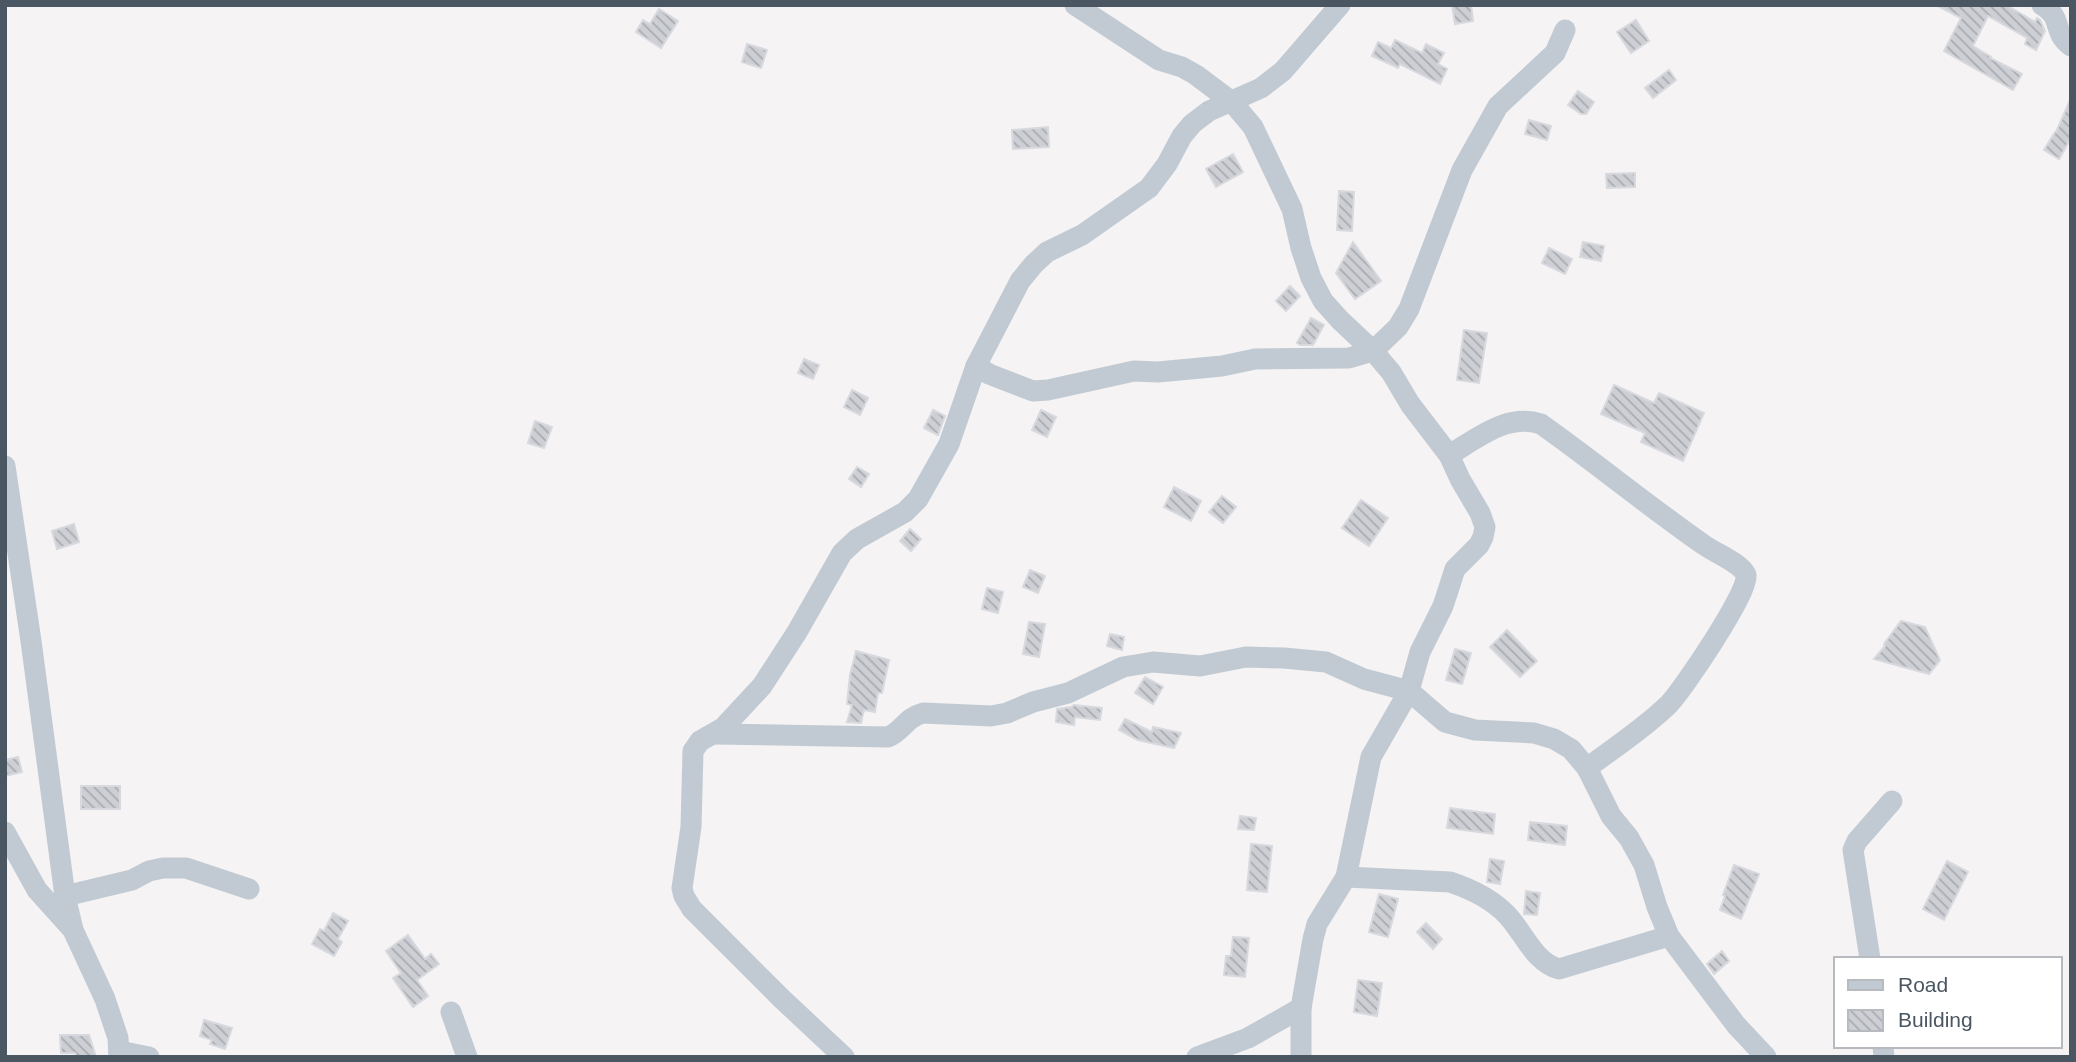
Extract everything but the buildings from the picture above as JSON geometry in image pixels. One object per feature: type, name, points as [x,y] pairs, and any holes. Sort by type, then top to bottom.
[{"type":"street","points":[[1075,5],[1160,60],[1196,75],[1232,102],[1253,127],[1292,209],[1311,278],[1323,301],[1391,372],[1410,404],[1449,455],[1485,527],[1483,537],[1455,569],[1443,606],[1420,652],[1409,691],[1371,757],[1346,877],[1317,924],[1313,939],[1301,1008],[1301,1057]]},
{"type":"street","points":[[844,1057],[692,909],[684,896],[683,878],[691,827],[693,751],[700,741],[723,728],[762,686],[797,632],[842,553],[857,539],[905,512],[918,499],[948,444],[976,366],[1020,281],[1034,264],[1047,252],[1082,235],[1149,188],[1192,124],[1209,111],[1261,88],[1283,71],[1340,5]]},
{"type":"street","points":[[2042,5],[2054,15],[2062,40],[2071,46]]},
{"type":"street","points":[[976,366],[1000,379],[1033,391],[1134,371],[1158,372],[1222,366],[1255,359],[1349,358],[1373,351],[1398,327],[1409,309],[1462,170],[1498,107],[1555,53],[1565,30]]},
{"type":"street","points":[[1449,455],[1508,422],[1527,419],[1541,424],[1705,546],[1740,567],[1746,574],[1747,582],[1738,601],[1683,689],[1649,723],[1587,768]]},
{"type":"street","points":[[5,466],[65,895],[73,930],[105,999],[118,1038],[119,1054],[149,1057]]},
{"type":"street","points":[[714,734],[888,737],[895,734],[906,721],[923,713],[992,716],[1007,713],[1033,702],[1068,693],[1123,667],[1153,662],[1199,666],[1246,657],[1326,662],[1364,679],[1409,691],[1445,722],[1475,730],[1534,733],[1554,739],[1571,749],[1587,768],[1611,816],[1629,838],[1644,865],[1668,936],[1736,1025],[1766,1057]]},
{"type":"street","points":[[1870,957],[1853,850],[1857,841],[1892,802]]},
{"type":"street","points":[[5,832],[37,890],[73,930]]},
{"type":"street","points":[[65,895],[132,880],[149,871],[163,868],[186,868],[249,889]]},
{"type":"street","points":[[1346,877],[1450,882],[1464,887],[1492,902],[1507,914],[1542,961],[1559,969],[1668,936]]},
{"type":"street","points":[[1197,1057],[1248,1038],[1301,1008]]},
{"type":"street","points":[[450,1013],[467,1057]]}]
